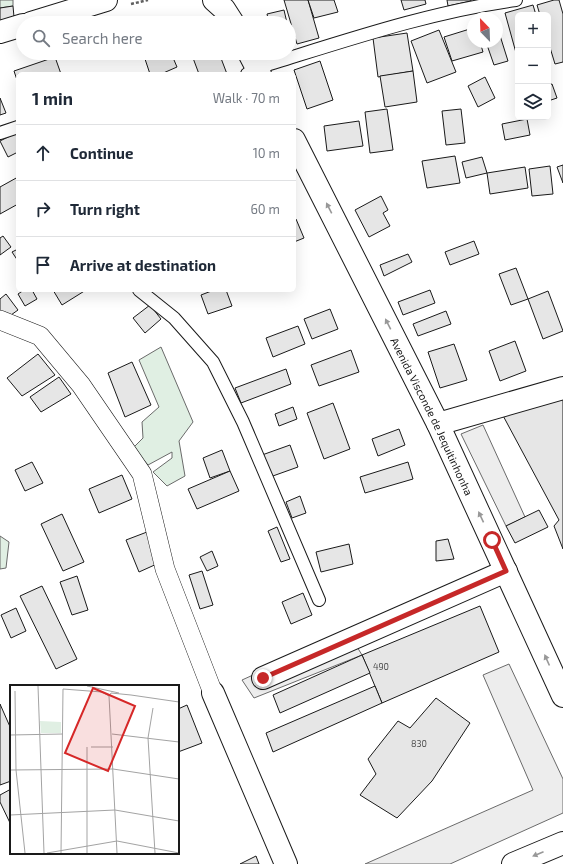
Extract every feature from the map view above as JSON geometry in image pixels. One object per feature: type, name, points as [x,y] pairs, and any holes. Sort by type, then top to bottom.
[{"type":"street","points":[[54,16],[106,0]]},
{"type":"street","points":[[0,32],[16,27]]},
{"type":"street","name":"Avenida Visconde de Jequitinhonha","points":[[296,144],[438,424],[563,696]]},
{"type":"street","points":[[0,320],[40,336],[81,385],[142,474],[165,569],[213,694],[286,864]]},
{"type":"street","points":[[438,424],[563,388]]},
{"type":"street","points":[[263,678],[506,571]]},
{"type":"street","points":[[513,864],[563,843]]},
{"type":"lane","points":[[296,55],[474,6],[516,0]]},
{"type":"lane","points":[[253,67],[278,60]]},
{"type":"lane","points":[[0,133],[16,128]]},
{"type":"lane","points":[[142,292],[174,318],[213,362],[243,422],[319,600]]},
{"type":"green space","points":[[0,0],[13,0],[13,6],[0,8]]},
{"type":"green space","points":[[161,347],[193,422],[179,441],[185,476],[167,486],[153,472],[172,458],[172,452],[148,465],[133,448],[143,438],[142,422],[159,407],[139,360]]},
{"type":"green space","points":[[0,536],[9,542],[6,568],[0,569]]},
{"type":"shaded area","points":[[483,425],[525,517],[506,526],[461,434]]},
{"type":"shaded area","points":[[348,632],[362,655],[254,698],[242,680]]},
{"type":"shaded area","points":[[509,664],[563,779],[563,813],[450,864],[365,864],[533,790],[483,675]]},
{"type":"building","points":[[284,0],[308,0],[319,38],[297,44],[296,16],[289,16]]},
{"type":"building","points":[[308,0],[334,0],[338,12],[314,18]]},
{"type":"building","points":[[401,0],[425,0],[426,4],[404,10]]},
{"type":"building","points":[[447,0],[471,0],[471,1],[448,6]]},
{"type":"building","points":[[559,0],[563,14],[563,62],[555,64],[551,51],[551,12],[539,12],[537,5]]},
{"type":"building","points":[[533,5],[535,12],[515,12],[515,49],[505,13]]},
{"type":"building","points":[[13,6],[14,17],[0,22],[0,8]]},
{"type":"building","points":[[284,10],[285,16],[267,16],[267,14]]},
{"type":"building","points":[[439,30],[456,72],[427,83],[411,41]]},
{"type":"building","points":[[467,30],[467,48],[482,48],[483,52],[452,61],[444,37]]},
{"type":"building","points":[[407,33],[413,71],[378,77],[373,38]]},
{"type":"building","points":[[503,45],[508,61],[494,65],[488,48],[503,48]]},
{"type":"building","points":[[46,60],[56,60],[60,72],[16,72],[16,77],[14,71]]},
{"type":"building","points":[[145,60],[174,60],[177,67],[166,72],[149,72]]},
{"type":"building","points":[[194,60],[222,60],[226,72],[198,72]]},
{"type":"building","points":[[320,61],[333,100],[307,109],[296,72],[294,70]]},
{"type":"building","points":[[413,71],[417,102],[385,107],[380,76]]},
{"type":"building","points":[[485,77],[495,98],[478,107],[468,86]]},
{"type":"building","points":[[551,84],[557,98],[551,100]]},
{"type":"building","points":[[0,98],[6,113],[0,115]]},
{"type":"building","points":[[387,109],[393,150],[370,153],[365,112]]},
{"type":"building","points":[[461,109],[465,143],[446,145],[442,111]]},
{"type":"building","points":[[527,120],[530,135],[505,140],[502,124]]},
{"type":"building","points":[[359,121],[363,146],[327,151],[324,126]]},
{"type":"building","points":[[16,133],[16,153],[8,157],[0,141]]},
{"type":"building","points":[[455,156],[460,183],[427,188],[422,161]]},
{"type":"building","points":[[482,157],[487,173],[466,178],[462,162]]},
{"type":"building","points":[[563,165],[563,183],[557,167]]},
{"type":"building","points":[[550,166],[553,194],[532,196],[529,169]]},
{"type":"building","points":[[525,167],[528,188],[490,194],[487,173]]},
{"type":"building","points":[[16,178],[16,205],[0,214],[0,187]]},
{"type":"building","points":[[381,196],[388,210],[383,213],[390,226],[369,237],[355,210]]},
{"type":"building","points":[[296,219],[304,238],[296,241]]},
{"type":"building","points":[[3,236],[11,247],[0,255],[0,238]]},
{"type":"building","points":[[474,241],[479,254],[450,265],[445,252]]},
{"type":"building","points":[[16,250],[16,258],[12,252]]},
{"type":"building","points":[[408,254],[412,262],[384,276],[380,265]]},
{"type":"building","points":[[516,268],[528,299],[511,305],[499,274]]},
{"type":"building","points":[[430,290],[435,303],[403,315],[398,302]]},
{"type":"building","points":[[548,291],[563,331],[543,339],[528,299]]},
{"type":"building","points":[[21,292],[33,292],[37,299],[25,306],[18,294]]},
{"type":"building","points":[[54,292],[83,292],[62,305]]},
{"type":"building","points":[[209,292],[227,292],[232,306],[208,314],[201,295]]},
{"type":"building","points":[[6,294],[18,310],[4,320],[0,315],[0,299]]},
{"type":"building","points":[[150,305],[161,319],[145,333],[133,318]]},
{"type":"building","points":[[330,309],[338,329],[312,339],[304,319]]},
{"type":"building","points":[[446,311],[451,324],[418,336],[413,324]]},
{"type":"building","points":[[298,326],[305,344],[273,357],[266,338]]},
{"type":"building","points":[[515,341],[526,371],[500,381],[489,351]]},
{"type":"building","points":[[454,344],[467,380],[440,388],[428,352]]},
{"type":"building","points":[[351,350],[359,372],[319,386],[311,365]]},
{"type":"building","points":[[38,354],[55,375],[22,396],[7,378]]},
{"type":"building","points":[[132,362],[151,405],[125,417],[108,373]]},
{"type":"building","points":[[286,369],[291,384],[241,403],[235,388]]},
{"type":"building","points":[[59,377],[71,394],[41,412],[30,397]]},
{"type":"building","points":[[563,392],[563,549],[554,526],[559,520],[500,410]]},
{"type":"building","points":[[333,403],[350,449],[324,459],[307,413]]},
{"type":"building","points":[[293,407],[297,419],[279,426],[275,414]]},
{"type":"building","points":[[399,429],[405,445],[378,456],[372,439]]},
{"type":"building","points":[[290,445],[298,467],[270,477],[262,455]]},
{"type":"building","points":[[222,450],[230,471],[210,478],[203,458]]},
{"type":"building","points":[[32,462],[43,483],[25,491],[15,470]]},
{"type":"building","points":[[408,462],[413,479],[365,493],[360,477]]},
{"type":"building","points":[[230,471],[239,491],[197,509],[188,489]]},
{"type":"building","points":[[122,475],[132,499],[99,513],[89,489]]},
{"type":"building","points":[[300,496],[306,513],[292,518],[286,502]]},
{"type":"building","points":[[539,510],[548,527],[515,543],[506,526]]},
{"type":"building","points":[[62,514],[84,562],[63,571],[41,524]]},
{"type":"building","points":[[277,527],[290,559],[281,562],[268,531]]},
{"type":"building","points":[[147,532],[159,563],[139,572],[126,540]]},
{"type":"building","points":[[448,539],[454,559],[436,561],[436,541]]},
{"type":"building","points":[[349,544],[353,564],[321,572],[316,552]]},
{"type":"building","points":[[212,551],[218,566],[207,571],[200,557]]},
{"type":"building","points":[[202,571],[213,605],[200,609],[189,575]]},
{"type":"building","points":[[77,576],[88,610],[72,615],[60,582]]},
{"type":"building","points":[[42,586],[77,659],[56,669],[20,596]]},
{"type":"building","points":[[303,593],[312,615],[291,624],[282,602]]},
{"type":"building","points":[[480,606],[499,652],[382,703],[362,655]]},
{"type":"building","points":[[16,608],[26,631],[11,638],[1,615]]},
{"type":"building","points":[[362,655],[370,673],[280,713],[273,695]]},
{"type":"building","points":[[375,686],[382,703],[273,752],[266,733]]},
{"type":"building","points":[[436,698],[470,723],[432,781],[397,818],[360,795],[376,774],[368,759],[398,721],[410,728]]},
{"type":"building","points":[[0,704],[10,727],[10,781],[0,785]]},
{"type":"building","points":[[187,705],[202,743],[179,752],[179,709]]},
{"type":"building","points":[[10,790],[10,823],[0,802],[0,795]]},
{"type":"building","points":[[256,856],[259,864],[240,864]]},
{"type":"route","points":[[263,678],[506,571],[492,540]]}]
